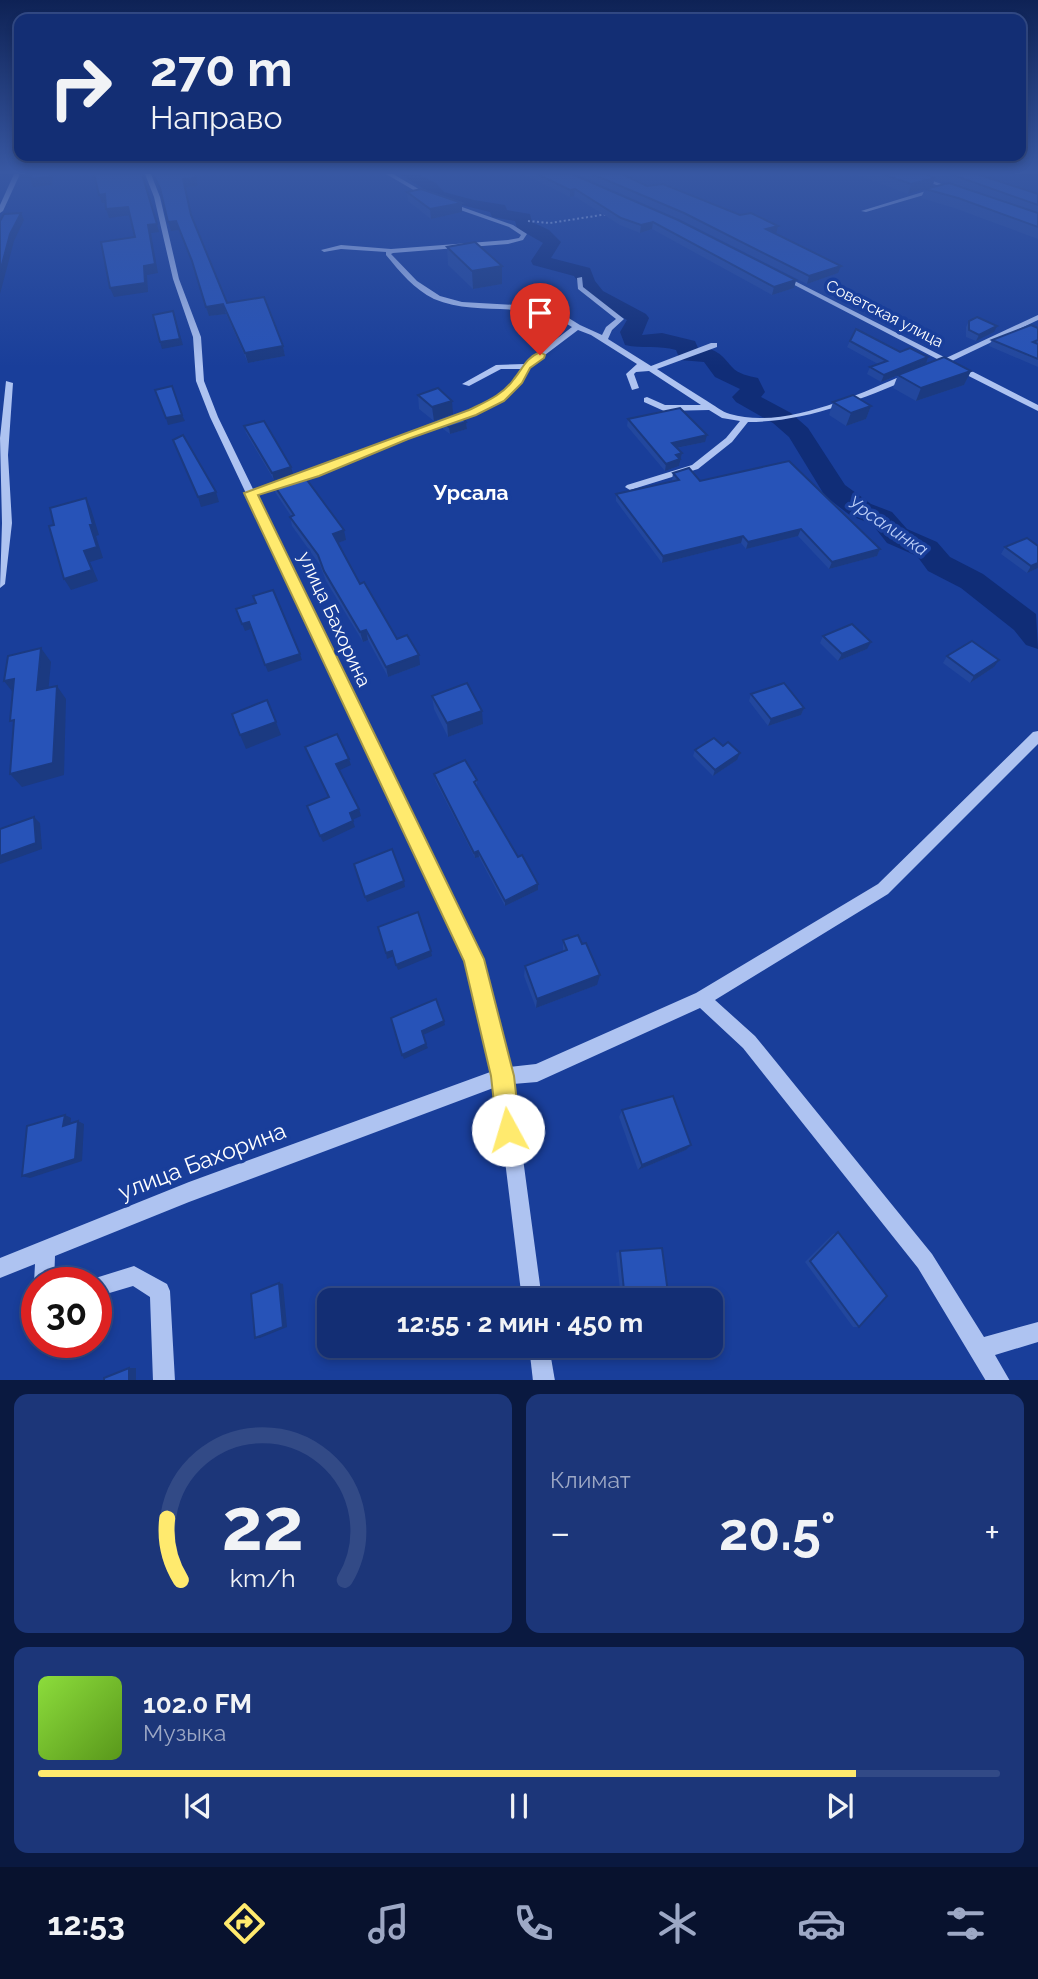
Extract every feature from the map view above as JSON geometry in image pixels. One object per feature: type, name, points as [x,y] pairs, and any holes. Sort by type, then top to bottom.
[{"type":"street","name":"улица Бахорина","points":[[167,238],[176,279],[197,337],[200,381],[214,417],[474,959],[503,1076],[530,1288]]},
{"type":"street","points":[[324,250],[341,247],[391,251],[508,242],[520,238]]},
{"type":"street","points":[[391,251],[388,254],[409,279],[423,290],[447,301],[533,310],[560,316],[604,340],[725,416],[745,421],[782,418],[882,387],[946,361],[1038,317]]},
{"type":"street","name":"Советская улица","points":[[775,273],[1038,408]]},
{"type":"street","points":[[580,278],[580,288],[620,319],[609,329],[604,340]]},
{"type":"street","points":[[251,493],[315,474],[404,437],[472,413],[500,399],[519,381],[526,366],[577,327]]},
{"type":"street","points":[[634,370],[650,369],[714,345]]},
{"type":"street","points":[[635,388],[630,374],[641,363]]},
{"type":"street","points":[[466,384],[499,367],[526,366]]},
{"type":"street","points":[[0,584],[8,523],[3,455],[9,383]]},
{"type":"street","points":[[647,400],[664,408],[711,407]]},
{"type":"street","points":[[630,487],[695,467],[729,440],[745,421]]},
{"type":"street","points":[[503,1076],[537,1073],[702,999],[883,889],[1038,736]]},
{"type":"street","points":[[702,999],[749,1042],[925,1261],[998,1380]]},
{"type":"street","name":"улица Бахорина","points":[[0,1268],[189,1192],[503,1076]]},
{"type":"street","points":[[44,1267],[45,1251]]},
{"type":"street","points":[[112,1282],[134,1276],[160,1291],[164,1380]]},
{"type":"street","points":[[979,1349],[1038,1332]]},
{"type":"street","points":[[541,1358],[544,1380]]},
{"type":"building","points":[[0,238],[9,238],[0,272]]},
{"type":"building","points":[[150,238],[155,264],[144,266],[145,283],[110,288],[101,242]]},
{"type":"building","points":[[183,238],[201,238],[227,303],[264,297],[283,346],[245,353],[223,304],[206,307]]},
{"type":"building","points":[[684,238],[714,238],[796,280],[774,287]]},
{"type":"building","points":[[734,238],[785,238],[841,266],[809,276]]},
{"type":"building","points":[[475,242],[502,266],[472,271],[447,247]]},
{"type":"building","points":[[173,311],[180,339],[160,342],[153,315]]},
{"type":"building","points":[[977,317],[997,326],[979,335],[969,330],[969,321]]},
{"type":"building","points":[[1031,325],[1038,328],[1038,340],[1033,342],[1038,344],[1038,359],[992,340]]},
{"type":"building","points":[[856,329],[900,352],[910,348],[928,357],[884,375],[870,367],[887,361],[850,341]]},
{"type":"building","points":[[944,357],[971,371],[921,388],[898,375]]},
{"type":"building","points":[[172,386],[182,415],[166,418],[155,390]]},
{"type":"building","points":[[438,388],[452,401],[432,407],[418,395]]},
{"type":"building","points":[[853,395],[871,406],[851,413],[833,402]]},
{"type":"building","points":[[680,408],[707,435],[672,443],[682,453],[676,455],[680,459],[666,464],[628,419]]},
{"type":"building","points":[[460,416],[466,422],[449,427],[443,422]]},
{"type":"building","points":[[264,421],[291,467],[272,473],[244,426]]},
{"type":"building","points":[[183,435],[216,492],[198,497],[173,440]]},
{"type":"building","points":[[789,461],[880,549],[832,562],[801,529],[748,542],[743,536],[663,556],[616,494],[679,480],[673,473],[689,468],[700,481]]},
{"type":"building","points":[[297,474],[299,478],[304,476],[344,530],[333,534],[360,584],[364,582],[397,639],[407,635],[419,655],[386,667],[366,630],[360,632],[324,571],[318,555],[290,517],[294,515],[272,482]]},
{"type":"building","points":[[86,498],[97,547],[84,551],[92,570],[64,579],[49,526],[54,525],[50,508]]},
{"type":"building","points":[[1027,538],[1038,546],[1038,563],[1031,566],[1005,547]]},
{"type":"building","points":[[273,590],[300,654],[265,665],[249,622],[242,624],[236,609],[256,603],[253,596]]},
{"type":"building","points":[[852,624],[871,642],[842,654],[823,636]]},
{"type":"building","points":[[972,641],[999,660],[974,676],[947,656]]},
{"type":"building","points":[[41,648],[37,690],[57,686],[53,763],[10,774],[14,720],[10,721],[14,679],[4,681],[8,656]]},
{"type":"building","points":[[467,683],[482,711],[447,723],[432,696]]},
{"type":"building","points":[[784,683],[804,708],[771,719],[751,694]]},
{"type":"building","points":[[267,700],[276,722],[240,735],[232,714]]},
{"type":"building","points":[[337,734],[349,759],[336,764],[359,809],[350,813],[353,821],[320,836],[307,806],[329,797],[305,747]]},
{"type":"building","points":[[714,738],[723,746],[728,742],[740,753],[715,770],[695,750]]},
{"type":"building","points":[[465,760],[477,780],[474,782],[518,857],[522,855],[538,884],[505,901],[478,851],[474,853],[434,774]]},
{"type":"building","points":[[34,817],[36,843],[0,856],[0,829]]},
{"type":"building","points":[[392,849],[404,881],[365,897],[354,864]]},
{"type":"building","points":[[418,912],[431,951],[396,965],[392,951],[386,953],[378,927]]},
{"type":"building","points":[[578,935],[582,944],[586,943],[600,975],[537,999],[525,966],[567,950],[563,940]]},
{"type":"building","points":[[436,999],[444,1021],[422,1031],[426,1044],[402,1055],[391,1018]]},
{"type":"building","points":[[673,1096],[691,1145],[642,1165],[622,1110]]},
{"type":"building","points":[[65,1115],[63,1126],[78,1121],[75,1159],[22,1176],[27,1126]]},
{"type":"building","points":[[838,1232],[887,1296],[859,1327],[810,1261]]},
{"type":"building","points":[[662,1248],[667,1288],[624,1288],[620,1251]]},
{"type":"building","points":[[279,1283],[283,1327],[255,1338],[251,1294]]},
{"type":"building","points":[[129,1368],[129,1380],[104,1378]]},
{"type":"waterway","name":"Урсалинка","points":[[548,238],[552,242],[540,261],[583,272],[585,281],[596,295],[639,318],[631,332],[633,340],[644,342],[662,339],[687,346],[688,355],[709,355],[719,363],[723,372],[741,382],[750,383],[753,392],[744,397],[782,418],[799,433],[835,490],[861,510],[882,518],[897,536],[927,549],[939,564],[972,581],[1025,622],[1038,637]]},
{"type":"district","name":"Урсала","points":[[471,493]]},
{"type":"route","points":[[508,1130],[503,1076],[474,959],[384,776],[251,493],[315,474],[404,437],[472,413],[500,399],[519,381],[526,366],[540,355]]}]
